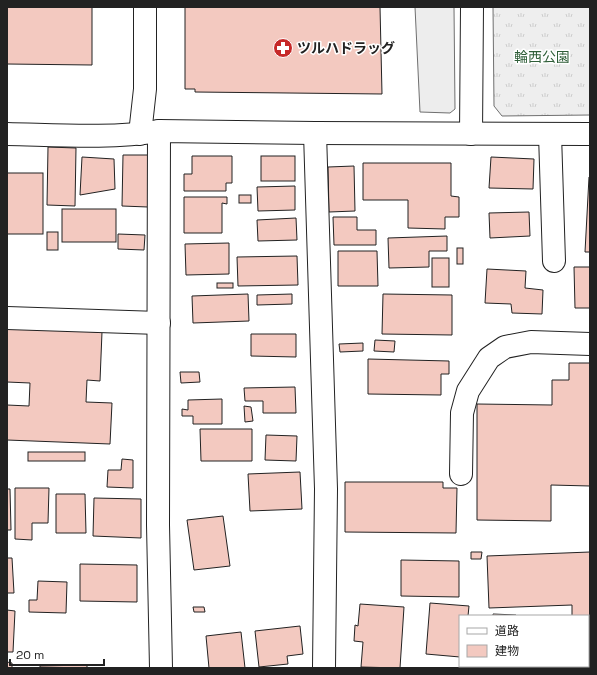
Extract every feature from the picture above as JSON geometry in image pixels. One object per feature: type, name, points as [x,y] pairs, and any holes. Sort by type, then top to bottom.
[{"type":"street","points":[[145,7],[145,89],[150,132],[159,323],[158,525],[160,668]]},
{"type":"street","points":[[471,134],[472,7]]},
{"type":"street","points":[[7,134],[76,135],[150,132],[590,134]]},
{"type":"street","points":[[315,133],[326,490],[324,668]]},
{"type":"street","points":[[550,134],[554,261]]},
{"type":"street","points":[[7,318],[159,323]]},
{"type":"street","points":[[461,474],[462,413],[468,391],[489,358],[505,347],[531,342],[590,344]]},
{"type":"green space","name":"輪西公園","points":[[493,7],[590,7],[590,115],[502,116],[494,106]]},
{"type":"shaded area","points":[[415,7],[454,7],[455,109],[450,113],[420,112]]},
{"type":"building","points":[[7,7],[92,7],[92,65],[7,64]]},
{"type":"building","name":"ツルハドラッグ","points":[[185,7],[380,7],[382,94],[195,92],[195,89],[185,89]]},
{"type":"building","points":[[48,147],[76,148],[75,206],[47,205]]},
{"type":"building","points":[[123,155],[149,155],[148,207],[122,206]]},
{"type":"building","points":[[192,156],[232,156],[232,183],[226,183],[226,191],[184,191],[184,174],[192,174]]},
{"type":"building","points":[[261,156],[295,156],[295,181],[261,181]]},
{"type":"building","points":[[82,157],[114,159],[115,189],[80,195]]},
{"type":"building","points":[[491,157],[534,159],[533,189],[489,188]]},
{"type":"building","points":[[363,163],[451,163],[451,196],[459,197],[459,217],[445,217],[445,229],[408,228],[408,200],[363,200]]},
{"type":"building","points":[[354,166],[355,211],[329,212],[328,167]]},
{"type":"building","points":[[7,173],[43,173],[43,234],[7,234]]},
{"type":"building","points":[[589,177],[590,252],[585,252]]},
{"type":"building","points":[[295,186],[295,210],[258,211],[257,187]]},
{"type":"building","points":[[239,195],[251,195],[251,203],[239,203]]},
{"type":"building","points":[[184,197],[227,197],[227,204],[222,203],[222,233],[184,233]]},
{"type":"building","points":[[62,209],[116,209],[116,242],[62,242]]},
{"type":"building","points":[[529,212],[530,236],[490,238],[489,213]]},
{"type":"building","points":[[333,217],[357,217],[357,230],[376,230],[376,245],[334,245]]},
{"type":"building","points":[[296,218],[297,240],[258,241],[257,220]]},
{"type":"building","points":[[47,232],[58,232],[58,250],[47,250]]},
{"type":"building","points":[[118,234],[145,235],[144,250],[118,249]]},
{"type":"building","points":[[447,236],[447,251],[429,251],[429,267],[389,268],[388,238]]},
{"type":"building","points":[[229,243],[229,274],[186,275],[185,244]]},
{"type":"building","points":[[457,248],[463,248],[463,264],[457,264]]},
{"type":"building","points":[[338,251],[377,251],[378,286],[338,286]]},
{"type":"building","points":[[297,256],[298,285],[238,286],[237,257]]},
{"type":"building","points":[[432,258],[449,258],[449,287],[432,287]]},
{"type":"building","points":[[574,267],[590,267],[590,308],[575,308]]},
{"type":"building","points":[[487,269],[526,271],[525,288],[543,290],[542,314],[512,313],[511,304],[485,303]]},
{"type":"building","points":[[217,283],[233,283],[233,288],[217,288]]},
{"type":"building","points":[[248,294],[249,321],[193,323],[192,296]]},
{"type":"building","points":[[292,294],[292,304],[257,305],[257,295]]},
{"type":"building","points":[[383,294],[452,295],[452,335],[382,334]]},
{"type":"building","points":[[7,328],[102,332],[100,381],[87,380],[86,402],[112,403],[110,444],[7,440],[7,405],[29,406],[30,383],[7,382]]},
{"type":"building","points":[[251,334],[296,334],[296,357],[251,356]]},
{"type":"building","points":[[375,340],[395,341],[394,352],[374,351]]},
{"type":"building","points":[[363,343],[363,351],[340,352],[339,344]]},
{"type":"building","points":[[368,359],[449,361],[449,374],[441,374],[441,395],[368,394]]},
{"type":"building","points":[[569,363],[590,363],[590,486],[551,485],[551,521],[477,520],[477,404],[552,405],[552,380],[569,380]]},
{"type":"building","points":[[180,372],[199,372],[200,382],[181,383]]},
{"type":"building","points":[[295,387],[296,413],[263,413],[263,401],[245,401],[244,388]]},
{"type":"building","points":[[222,399],[222,424],[193,424],[193,416],[182,416],[182,409],[188,410],[188,400]]},
{"type":"building","points":[[244,406],[251,407],[253,421],[245,422]]},
{"type":"building","points":[[200,429],[252,429],[252,461],[201,461]]},
{"type":"building","points":[[266,435],[297,436],[296,461],[265,460]]},
{"type":"building","points":[[28,452],[85,452],[85,461],[28,461]]},
{"type":"building","points":[[122,459],[133,460],[133,488],[107,487],[108,470],[121,470]]},
{"type":"building","points":[[300,472],[302,509],[250,511],[248,474]]},
{"type":"building","points":[[345,482],[443,482],[443,488],[457,488],[456,533],[345,532]]},
{"type":"building","points":[[15,488],[49,488],[48,523],[32,523],[32,540],[15,539]]},
{"type":"building","points":[[7,489],[10,489],[11,530],[7,530]]},
{"type":"building","points":[[56,494],[85,494],[86,533],[56,533]]},
{"type":"building","points":[[94,498],[141,499],[141,538],[93,536]]},
{"type":"building","points":[[223,516],[230,566],[194,570],[187,520]]},
{"type":"building","points":[[471,552],[482,552],[481,559],[471,559]]},
{"type":"building","points":[[590,552],[590,658],[589,615],[572,615],[572,605],[489,608],[487,556]]},
{"type":"building","points":[[7,558],[12,558],[14,593],[7,593]]},
{"type":"building","points":[[401,560],[459,561],[459,597],[401,596]]},
{"type":"building","points":[[80,564],[137,565],[137,602],[80,601]]},
{"type":"building","points":[[38,581],[67,582],[66,613],[29,612],[29,600],[37,600]]},
{"type":"building","points":[[430,603],[469,606],[468,615],[459,615],[459,657],[426,654]]},
{"type":"building","points":[[360,604],[404,607],[400,668],[361,667],[363,642],[354,641],[355,625],[358,626]]},
{"type":"building","points":[[193,607],[204,607],[205,612],[194,612]]},
{"type":"building","points":[[7,610],[15,611],[13,652],[7,652]]},
{"type":"building","points":[[493,614],[516,615],[493,615]]},
{"type":"building","points":[[300,626],[303,654],[287,656],[288,664],[259,667],[255,631]]},
{"type":"building","points":[[241,632],[245,668],[209,668],[206,636]]},
{"type":"building","points":[[7,662],[12,663],[12,668],[7,668]]},
{"type":"building","points":[[87,665],[87,668],[40,668],[40,666]]},
{"type":"place","name":"ツルハドラッグ","points":[[283,48]]}]
